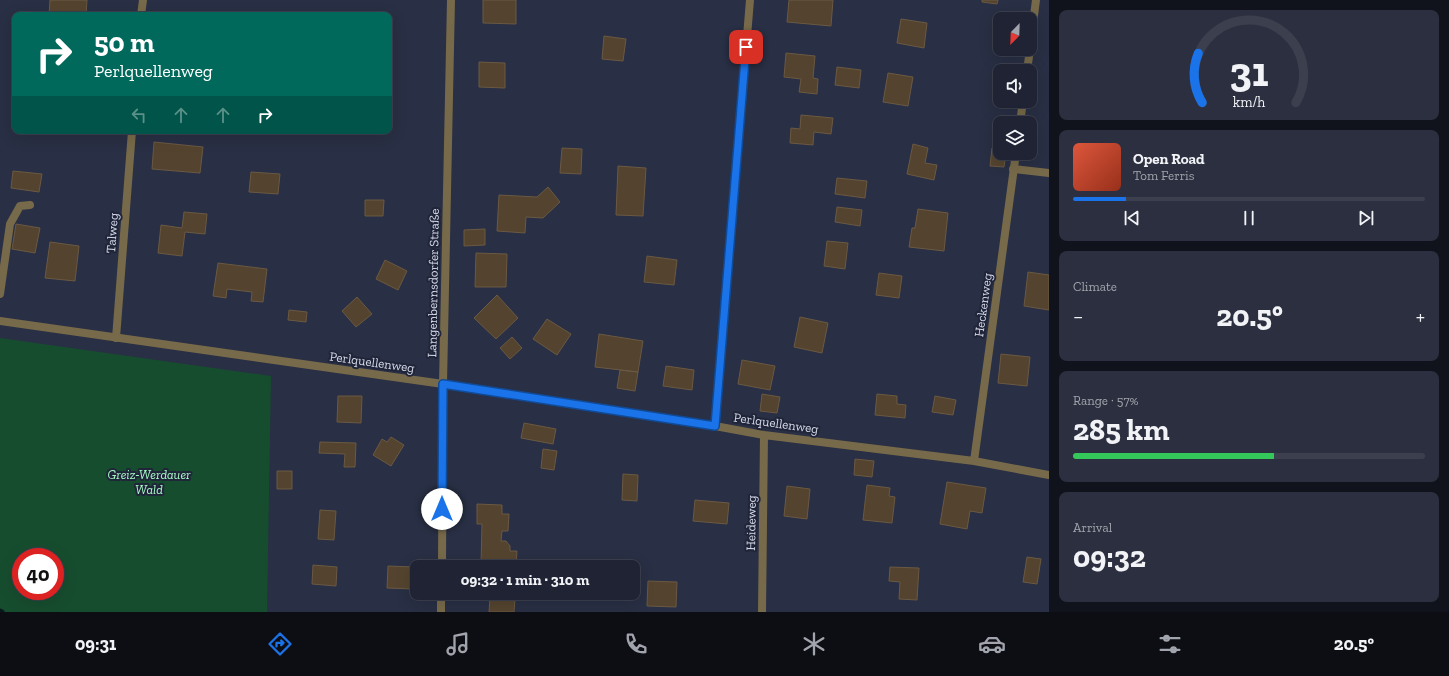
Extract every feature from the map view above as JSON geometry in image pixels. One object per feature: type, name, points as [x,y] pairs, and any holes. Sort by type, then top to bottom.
[{"type":"street","points":[[141,12],[143,0]]},
{"type":"street","name":"Langenbernsdorfer Straße","points":[[442,560],[443,384],[451,0]]},
{"type":"street","points":[[715,426],[750,0]]},
{"type":"street","points":[[1034,12],[1036,0]]},
{"type":"street","name":"Talweg","points":[[116,338],[132,134]]},
{"type":"street","name":"Heckenweg","points":[[974,461],[1015,160]]},
{"type":"street","points":[[1013,169],[1049,174]]},
{"type":"street","points":[[0,294],[10,224],[20,206],[30,205]]},
{"type":"street","name":"Perlquellenweg","points":[[0,321],[443,384],[764,435],[974,461],[1049,475]]},
{"type":"street","name":"Heideweg","points":[[762,612],[764,435]]},
{"type":"street","points":[[441,600],[441,612]]},
{"type":"green space","name":"Greiz-Werdauer Wald","points":[[0,338],[271,376],[267,612],[0,612]]},
{"type":"building","points":[[50,0],[87,0],[86,12],[49,12]]},
{"type":"building","points":[[483,0],[516,0],[516,24],[483,23]]},
{"type":"building","points":[[789,0],[833,0],[831,26],[787,22]]},
{"type":"building","points":[[982,0],[998,0],[997,4],[982,2]]},
{"type":"building","points":[[901,19],[927,23],[924,48],[897,43]]},
{"type":"building","points":[[604,36],[626,39],[623,61],[602,59]]},
{"type":"building","points":[[786,53],[815,56],[813,78],[818,79],[817,94],[799,92],[801,79],[784,77]]},
{"type":"building","points":[[479,62],[505,63],[505,88],[479,87]]},
{"type":"building","points":[[837,67],[861,70],[859,88],[835,85]]},
{"type":"building","points":[[888,73],[913,77],[908,106],[883,102]]},
{"type":"building","points":[[801,115],[833,118],[831,134],[814,132],[813,145],[790,143],[791,128],[800,129]]},
{"type":"building","points":[[154,142],[203,147],[200,173],[152,169]]},
{"type":"building","points":[[913,144],[928,148],[925,163],[937,165],[934,180],[907,174]]},
{"type":"building","points":[[562,148],[582,149],[581,174],[560,173]]},
{"type":"building","points":[[993,148],[993,160],[1005,160],[1004,167],[990,166]]},
{"type":"building","points":[[618,166],[646,168],[643,216],[616,215]]},
{"type":"building","points":[[13,171],[42,174],[39,192],[11,188]]},
{"type":"building","points":[[251,172],[280,174],[278,194],[249,192]]},
{"type":"building","points":[[837,178],[867,181],[865,198],[835,194]]},
{"type":"building","points":[[548,187],[560,202],[543,218],[526,217],[525,233],[497,231],[499,195],[537,197]]},
{"type":"building","points":[[365,200],[384,200],[383,216],[365,216]]},
{"type":"building","points":[[837,207],[862,210],[860,226],[835,222]]},
{"type":"building","points":[[918,209],[948,213],[944,251],[909,247],[912,228],[915,228]]},
{"type":"building","points":[[184,212],[207,214],[205,234],[185,232],[182,256],[158,253],[161,225],[182,228]]},
{"type":"building","points":[[16,224],[40,228],[35,253],[12,249]]},
{"type":"building","points":[[485,229],[485,245],[464,246],[464,230]]},
{"type":"building","points":[[827,241],[848,243],[845,269],[824,266]]},
{"type":"building","points":[[50,242],[79,246],[75,281],[45,278]]},
{"type":"building","points":[[476,253],[507,254],[506,287],[475,287]]},
{"type":"building","points":[[647,256],[677,260],[674,285],[644,282]]},
{"type":"building","points":[[385,260],[407,271],[398,290],[376,279]]},
{"type":"building","points":[[218,263],[267,269],[263,302],[251,301],[252,292],[227,289],[226,298],[213,296]]},
{"type":"building","points":[[1028,272],[1049,275],[1049,310],[1024,306]]},
{"type":"building","points":[[879,273],[902,276],[899,298],[876,295]]},
{"type":"building","points":[[497,295],[518,318],[496,339],[474,318]]},
{"type":"building","points":[[357,297],[372,314],[356,327],[342,311]]},
{"type":"building","points":[[289,310],[307,312],[306,322],[288,320]]},
{"type":"building","points":[[800,317],[828,323],[822,353],[794,347]]},
{"type":"building","points":[[547,319],[571,334],[557,355],[533,339]]},
{"type":"building","points":[[599,334],[643,341],[638,372],[595,367]]},
{"type":"building","points":[[512,337],[522,348],[510,359],[500,348]]},
{"type":"building","points":[[1001,354],[1030,357],[1027,386],[998,383]]},
{"type":"building","points":[[742,360],[775,366],[770,390],[738,384]]},
{"type":"building","points":[[666,366],[694,370],[692,390],[663,386]]},
{"type":"building","points":[[620,370],[638,372],[635,391],[617,388]]},
{"type":"building","points":[[762,394],[780,397],[777,413],[760,411]]},
{"type":"building","points":[[877,394],[897,396],[897,404],[906,405],[905,418],[875,415]]},
{"type":"building","points":[[338,396],[362,396],[361,423],[337,422]]},
{"type":"building","points":[[935,396],[956,400],[953,415],[932,412]]},
{"type":"building","points":[[524,423],[556,429],[553,444],[521,438]]},
{"type":"building","points":[[391,437],[404,445],[391,466],[373,455],[382,439],[387,442]]},
{"type":"building","points":[[320,442],[356,443],[355,467],[344,467],[345,454],[319,453]]},
{"type":"building","points":[[543,449],[557,451],[554,470],[541,468]]},
{"type":"building","points":[[855,459],[874,461],[872,477],[854,475]]},
{"type":"building","points":[[277,471],[292,471],[292,489],[277,489]]},
{"type":"building","points":[[623,474],[638,475],[637,501],[622,500]]},
{"type":"building","points":[[947,482],[986,488],[982,513],[970,511],[967,529],[940,524]]},
{"type":"building","points":[[867,485],[890,488],[889,496],[895,497],[892,523],[863,520]]},
{"type":"building","points":[[787,486],[810,489],[807,519],[784,516]]},
{"type":"building","points":[[695,500],[729,503],[727,524],[693,521]]},
{"type":"building","points":[[477,504],[502,505],[502,514],[509,514],[508,531],[502,531],[501,541],[506,541],[510,546],[510,551],[517,551],[516,560],[481,560],[482,524],[477,524]]},
{"type":"building","points":[[320,510],[336,511],[334,540],[318,539]]},
{"type":"building","points":[[1027,557],[1041,559],[1037,584],[1023,582]]},
{"type":"building","points":[[313,565],[337,567],[336,586],[312,584]]},
{"type":"building","points":[[388,566],[410,567],[410,589],[387,588]]},
{"type":"building","points":[[890,567],[919,568],[917,600],[899,599],[900,582],[889,581]]},
{"type":"building","points":[[648,581],[677,582],[676,607],[647,606]]},
{"type":"building","points":[[490,600],[515,600],[514,612],[489,612]]},
{"type":"route","points":[[442,509],[443,384],[715,426],[746,47]]}]
